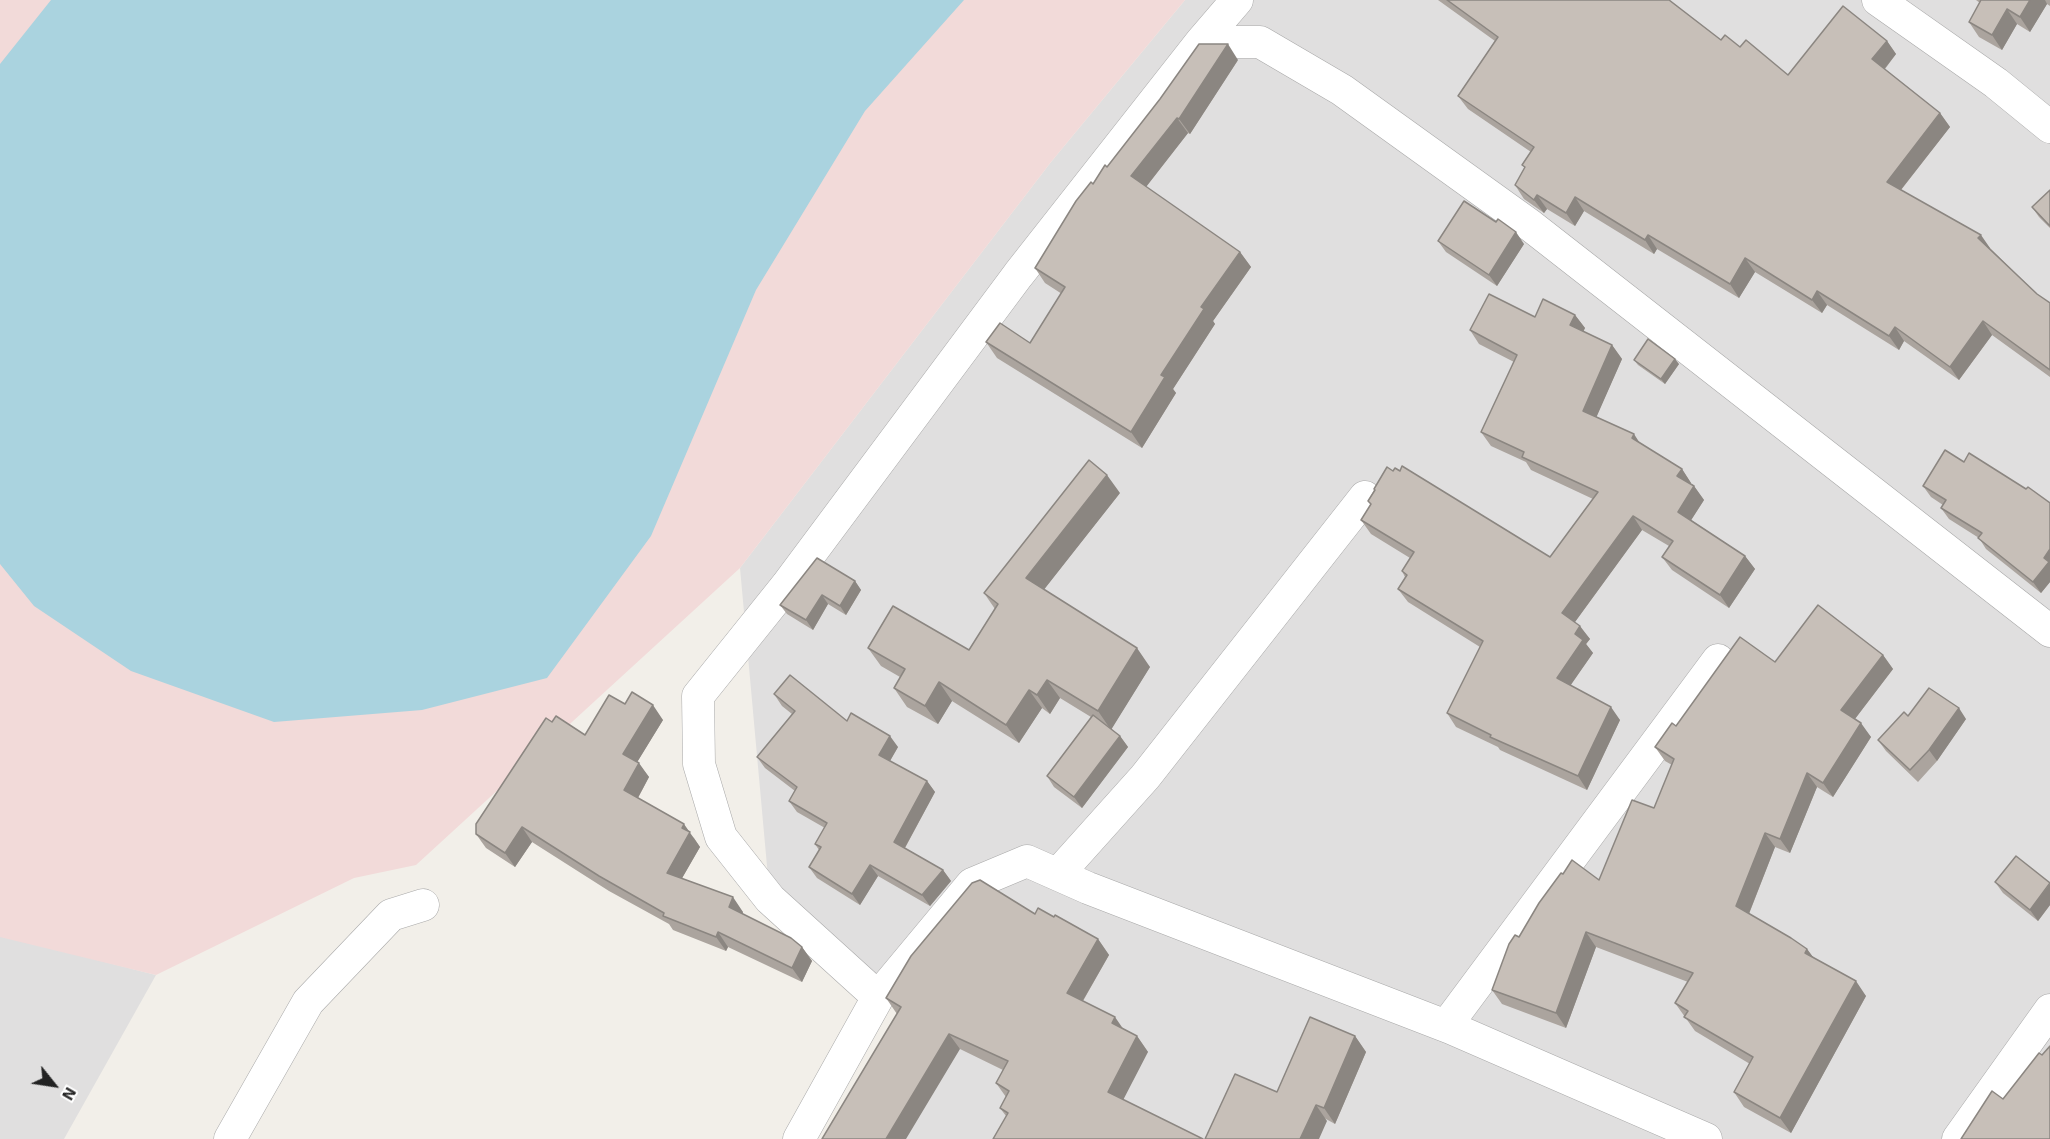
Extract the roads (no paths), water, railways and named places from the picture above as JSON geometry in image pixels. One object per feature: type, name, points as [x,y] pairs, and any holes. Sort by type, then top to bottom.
[{"type":"street","points":[[878,997],[770,899],[721,837],[699,764],[698,696],[787,585],[1018,275],[1237,0]]},
{"type":"street","points":[[1878,0],[1996,83],[2050,127]]},
{"type":"street","points":[[1202,42],[1260,42],[1342,90],[1531,225],[2050,631]]},
{"type":"street","points":[[1058,874],[1145,777],[1365,497]]},
{"type":"street","points":[[1446,1026],[1718,660]]},
{"type":"street","points":[[799,1139],[878,997],[972,884],[1027,861],[1446,1026],[1706,1139]]},
{"type":"street","points":[[230,1139],[308,1002],[391,915],[423,905]]},
{"type":"street","points":[[1958,1139],[2050,1010]]},
{"type":"water","points":[[51,0],[964,0],[865,111],[756,290],[651,536],[547,678],[422,710],[274,722],[131,671],[34,606],[0,564],[0,64]]}]
